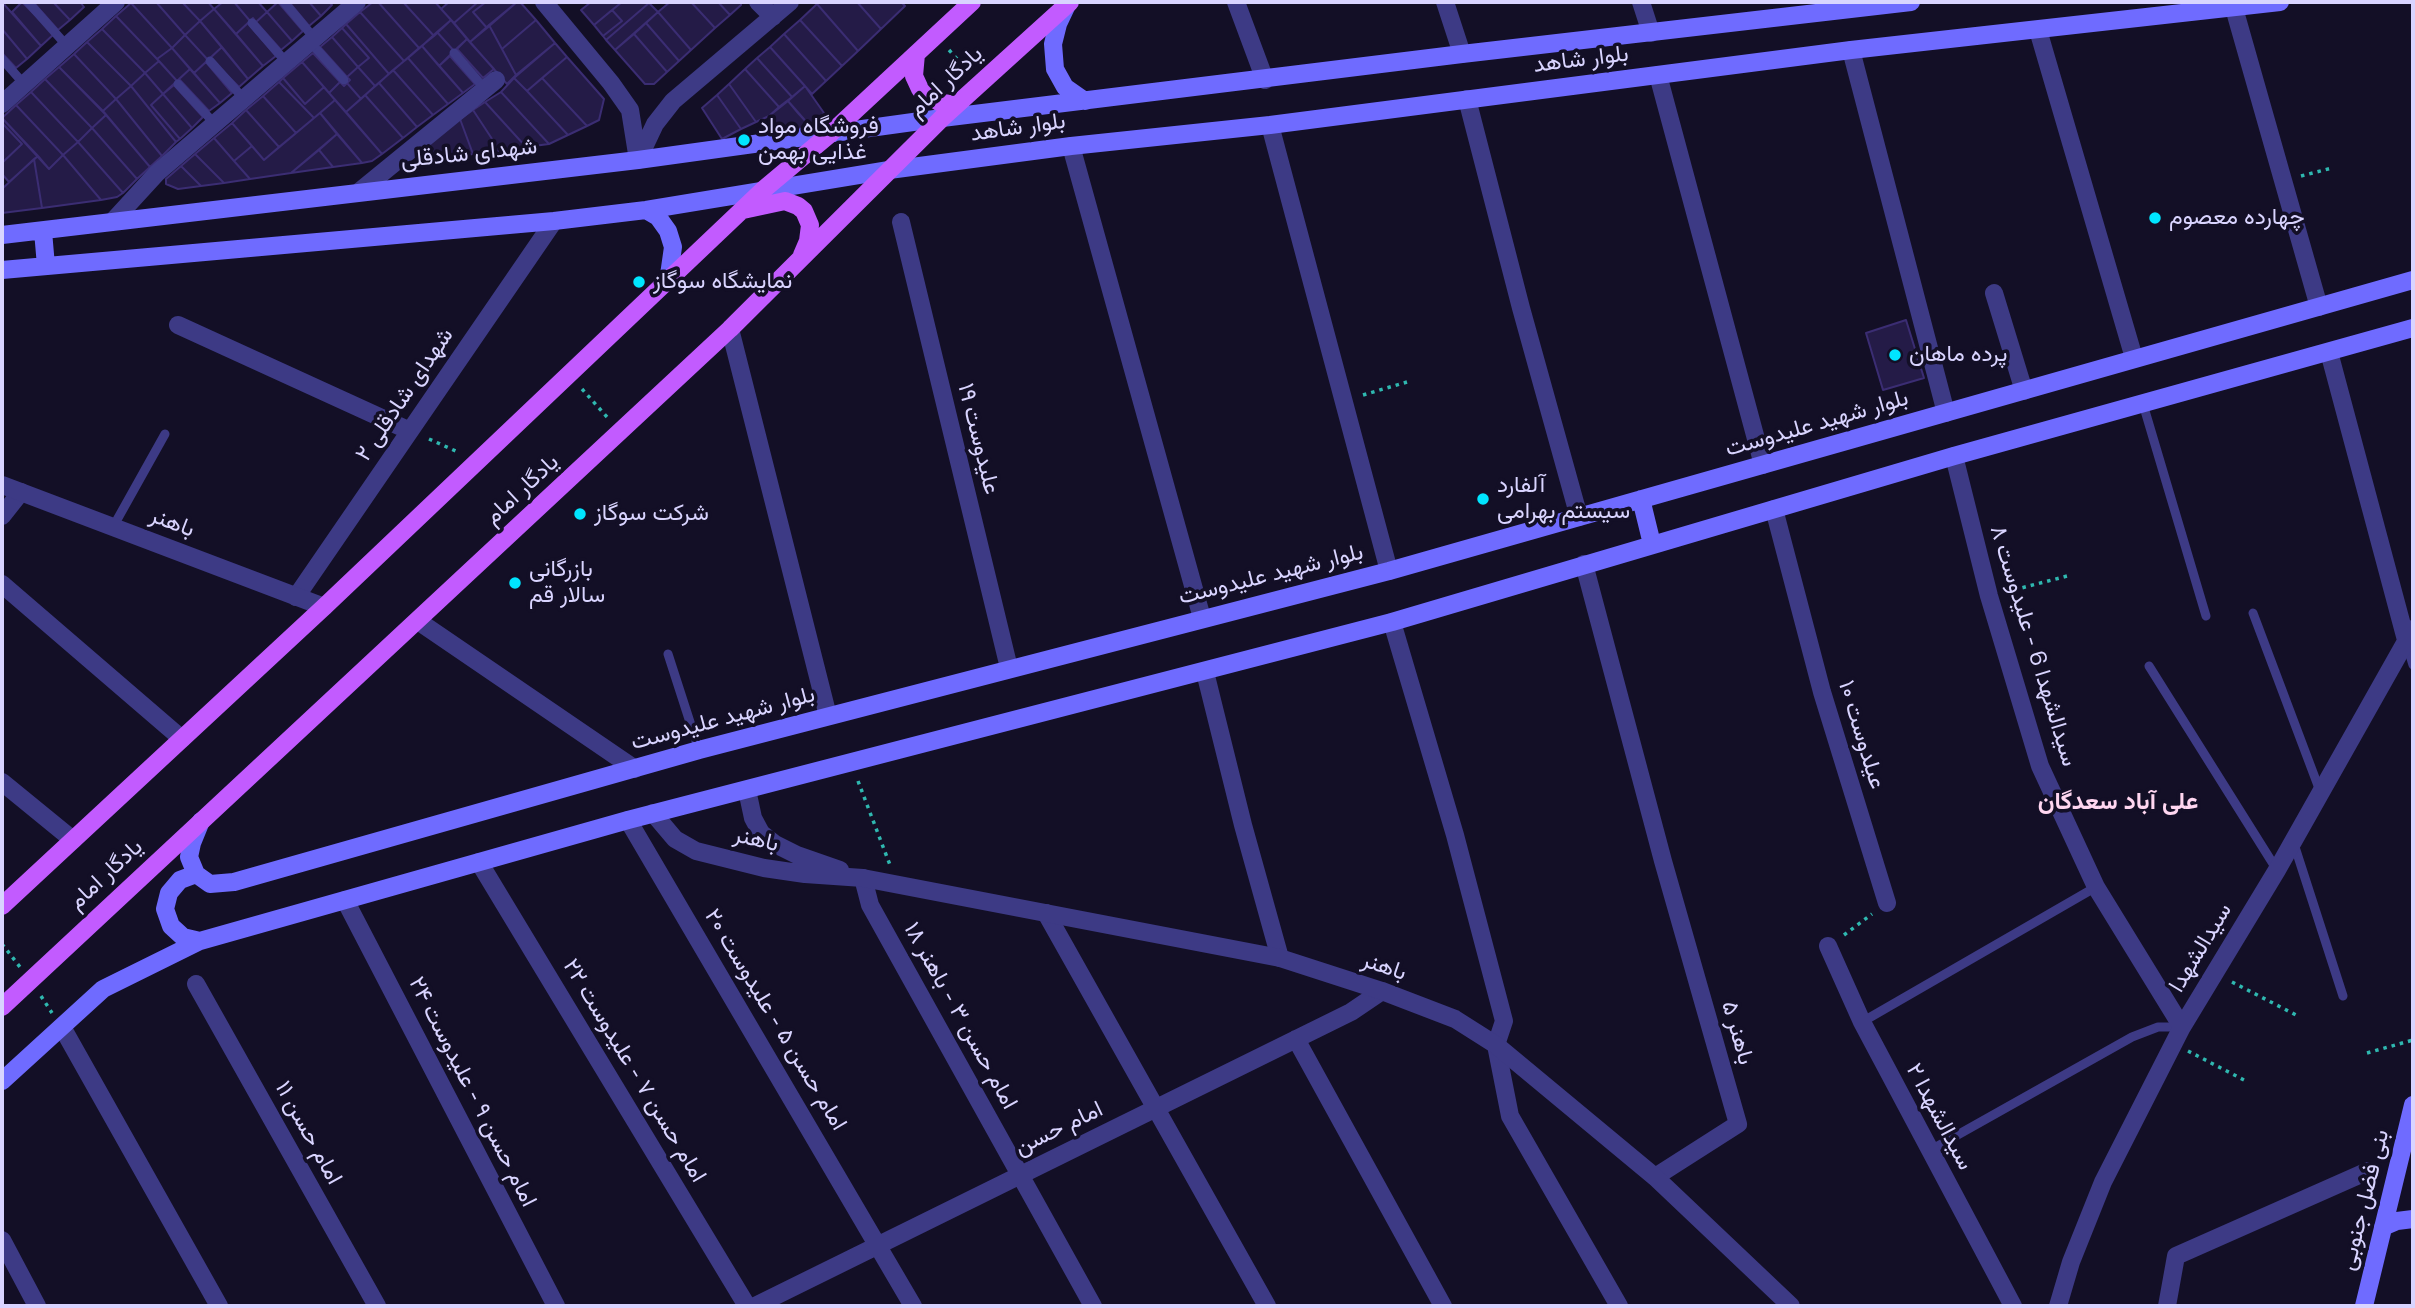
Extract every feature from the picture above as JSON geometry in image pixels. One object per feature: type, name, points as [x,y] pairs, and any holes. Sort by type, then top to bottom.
[{"type":"main road","name":"یادگار امام","points":[[2,906],[324,607],[763,190],[831,133],[972,2]]},
{"type":"main road","name":"بلوار شاهد","points":[[942,118],[1651,33],[1838,5],[1911,2]]},
{"type":"main road","name":"بلوار شاهد","points":[[889,170],[1071,146],[1270,125],[1851,50],[2280,2]]},
{"type":"main road","name":"یادگار امام","points":[[2,1007],[621,432],[730,329],[942,118],[1068,3]]},
{"type":"main road","points":[[1068,3],[1058,24],[1053,44],[1055,69],[1065,87],[1085,101]]},
{"type":"main road","points":[[916,54],[914,76],[920,89],[939,102],[956,105]]},
{"type":"main road","name":"شهدای شادقلی","points":[[2,235],[638,160],[942,118]]},
{"type":"main road","points":[[2,270],[646,211],[889,170]]},
{"type":"main road","points":[[742,211],[785,201],[798,205],[810,225],[808,241],[801,258]]},
{"type":"main road","points":[[646,211],[658,217],[668,231],[673,247],[668,282]]},
{"type":"main road","points":[[43,230],[46,266]]},
{"type":"main road","name":"بلوار شهید علیدوست","points":[[196,874],[210,884],[234,882],[699,750],[1389,570],[2413,280]]},
{"type":"main road","points":[[2,1082],[103,989],[200,941],[653,813],[1392,622],[1954,456],[2413,328]]},
{"type":"main road","points":[[1641,499],[1652,544]]},
{"type":"main road","points":[[200,941],[183,937],[177,932],[171,926],[165,909],[169,893],[180,880],[196,874],[189,857],[201,820]]},
{"type":"main road","name":"بنی فضل جنوبی","points":[[2364,1306],[2413,1105]]},
{"type":"main road","points":[[2406,1133],[2413,1151]]},
{"type":"main road","points":[[2383,1227],[2397,1221],[2413,1219]]},
{"type":"street","points":[[2,104],[116,2]]},
{"type":"street","points":[[544,2],[630,110],[638,160]]},
{"type":"street","points":[[758,2],[773,18]]},
{"type":"street","points":[[638,160],[655,124],[673,101],[790,2]]},
{"type":"street","points":[[1236,2],[1265,80]]},
{"type":"street","points":[[1445,2],[1462,54]]},
{"type":"street","points":[[1641,2],[1651,33]]},
{"type":"street","points":[[113,221],[157,173],[313,41],[346,7]]},
{"type":"street","points":[[2234,8],[2319,307]]},
{"type":"street","points":[[2038,30],[2134,358]]},
{"type":"street","points":[[1851,50],[1946,413]]},
{"type":"street","points":[[1658,75],[1763,465]]},
{"type":"street","points":[[360,191],[490,85]]},
{"type":"street","points":[[1467,99],[1579,517]]},
{"type":"street","points":[[1270,125],[1389,570]]},
{"type":"street","points":[[1071,146],[1202,618]]},
{"type":"street","name":"شهدای شادقلی ۲","points":[[296,597],[554,221]]},
{"type":"street","name":"علیدوست ۱۹","points":[[901,222],[1009,668]]},
{"type":"street","points":[[1994,293],[2024,391]]},
{"type":"street","points":[[178,325],[410,431]]},
{"type":"street","points":[[730,329],[828,716]]},
{"type":"street","points":[[2329,352],[2409,634]]},
{"type":"street","name":"سیدالشهدا 6 - علیدوست ۸","points":[[1954,456],[1989,596],[2040,766],[2096,887],[2182,1027]]},
{"type":"street","name":"باهنر","points":[[2,485],[324,607]]},
{"type":"street","points":[[2,516],[21,492]]},
{"type":"street","name":"عیلدوست ۱۰","points":[[1774,509],[1822,692],[1887,903]]},
{"type":"street","name":"باهنر ۵","points":[[1584,565],[1663,861],[1738,1124],[1655,1177]]},
{"type":"street","points":[[2,584],[182,739]]},
{"type":"street","points":[[418,621],[635,769]]},
{"type":"street","points":[[1392,622],[1455,835],[1504,1021],[1496,1045],[1510,1116],[1619,1306]]},
{"type":"street","name":"سیدالشهدا","points":[[2058,1306],[2071,1262],[2103,1182],[2182,1027],[2277,870],[2409,634]]},
{"type":"street","points":[[1205,672],[1280,958]]},
{"type":"street","points":[[2,782],[73,840]]},
{"type":"street","name":"باهنر","points":[[747,790],[753,818],[761,833],[775,844],[797,855],[863,878]]},
{"type":"street","name":"باهنر","points":[[653,813],[674,839],[696,851],[764,868],[863,878],[1280,958],[1382,991],[1455,1019],[1496,1045],[1655,1177],[1791,1306]]},
{"type":"street","name":"امام حسن ۵ - علیدوست ۲۰","points":[[628,820],[913,1306]]},
{"type":"street","name":"امام حسن ۷ - علیدوست ۲۲","points":[[479,862],[747,1306]]},
{"type":"street","name":"امام حسن ۳ - باهنر ۱۸","points":[[863,878],[870,905],[1093,1306]]},
{"type":"street","name":"امام حسن ۹ - علیدوست ۲۴","points":[[345,900],[556,1306]]},
{"type":"street","points":[[1046,913],[1267,1306]]},
{"type":"street","name":"سیدالشهدا ۲","points":[[1828,946],[1861,1022],[2013,1306]]},
{"type":"street","name":"امام حسن ۱۱","points":[[196,984],[377,1306]]},
{"type":"street","name":"امام حسن","points":[[755,1306],[1351,1012],[1382,991]]},
{"type":"street","points":[[62,1027],[219,1306]]},
{"type":"street","points":[[1296,1039],[1443,1306]]},
{"type":"street","points":[[2166,1306],[2176,1256],[2368,1171]]},
{"type":"street","points":[[2,1240],[37,1306]]},
{"type":"lane","points":[[28,2],[66,46]]},
{"type":"lane","points":[[284,2],[344,80]]},
{"type":"lane","points":[[252,23],[287,63]]},
{"type":"lane","points":[[454,53],[490,85]]},
{"type":"lane","points":[[2,59],[24,84]]},
{"type":"lane","points":[[210,61],[244,99]]},
{"type":"lane","points":[[178,84],[215,124]]},
{"type":"lane","points":[[2143,404],[2206,616]]},
{"type":"lane","points":[[113,527],[165,434]]},
{"type":"lane","points":[[2253,613],[2320,791]]},
{"type":"lane","points":[[2409,634],[2413,665]]},
{"type":"lane","points":[[668,654],[699,750]]},
{"type":"lane","points":[[2149,666],[2277,870]]},
{"type":"lane","points":[[2293,840],[2343,996]]},
{"type":"lane","points":[[1861,1022],[2096,887]]},
{"type":"lane","points":[[1929,1151],[2132,1037],[2158,1027],[2182,1027]]},
{"type":"path","points":[[935,36],[980,84]]},
{"type":"path","points":[[2282,181],[2332,168]]},
{"type":"path","points":[[569,375],[621,432]]},
{"type":"path","points":[[1344,400],[1407,382]]},
{"type":"path","points":[[410,431],[478,461]]},
{"type":"path","points":[[1989,596],[2071,575]]},
{"type":"path","points":[[851,763],[898,885]]},
{"type":"path","points":[[1828,946],[1887,903]]},
{"type":"path","points":[[2215,973],[2298,1016]]},
{"type":"path","points":[[2367,1053],[2413,1040]]},
{"type":"path","points":[[2174,1044],[2244,1080]]},
{"type":"building","points":[[2,2],[41,46],[27,59],[2,29]]},
{"type":"building","points":[[22,2],[54,34],[41,46],[12,12]]},
{"type":"building","points":[[33,2],[53,2],[70,20],[58,30]]},
{"type":"building","points":[[53,2],[80,2],[84,7],[70,20]]},
{"type":"building","points":[[132,2],[156,2],[185,35],[172,48]]},
{"type":"building","points":[[156,2],[182,2],[200,21],[185,35]]},
{"type":"building","points":[[182,2],[208,2],[214,9],[200,21]]},
{"type":"building","points":[[223,2],[234,2],[250,21],[236,34],[214,9]]},
{"type":"building","points":[[234,2],[258,2],[267,12],[256,22],[253,18],[250,21]]},
{"type":"building","points":[[278,2],[303,31],[292,41],[267,12]]},
{"type":"building","points":[[289,2],[309,2],[321,16],[309,26]]},
{"type":"building","points":[[309,2],[329,2],[332,5],[321,16]]},
{"type":"building","points":[[373,2],[378,2],[419,48],[404,61],[360,12]]},
{"type":"building","points":[[378,2],[403,2],[434,36],[419,48]]},
{"type":"building","points":[[403,2],[435,2],[451,20],[434,36]]},
{"type":"building","points":[[449,2],[478,2],[454,23],[441,9]]},
{"type":"building","points":[[478,2],[486,2],[473,12],[487,28],[470,42],[454,23]]},
{"type":"building","points":[[486,2],[517,2],[487,28],[473,12]]},
{"type":"building","points":[[517,2],[536,20],[502,49],[489,25]]},
{"type":"building","points":[[591,2],[622,2],[594,25],[581,10]]},
{"type":"building","points":[[622,2],[649,3],[606,40],[603,36],[622,21],[612,10]]},
{"type":"building","points":[[670,2],[691,2],[715,28],[691,50],[658,12]]},
{"type":"building","points":[[691,2],[718,2],[730,15],[715,28]]},
{"type":"building","points":[[718,2],[741,2],[741,5],[730,15]]},
{"type":"building","points":[[857,2],[881,29],[858,51],[817,4]]},
{"type":"building","points":[[857,2],[901,2],[905,6],[881,29]]},
{"type":"building","points":[[131,3],[172,48],[157,59],[116,16]]},
{"type":"building","points":[[649,3],[658,12],[615,50],[606,40]]},
{"type":"building","points":[[817,4],[858,51],[842,66],[800,20]]},
{"type":"building","points":[[214,9],[263,66],[248,79],[200,21]]},
{"type":"building","points":[[612,10],[622,21],[603,36],[594,25]]},
{"type":"building","points":[[267,12],[292,41],[281,50],[256,22]]},
{"type":"building","points":[[360,12],[404,61],[389,74],[346,24]]},
{"type":"building","points":[[658,12],[691,50],[679,61],[646,23]]},
{"type":"building","points":[[116,16],[159,61],[145,73],[102,29]]},
{"type":"building","points":[[451,20],[467,39],[454,51],[437,32]]},
{"type":"building","points":[[536,20],[555,43],[516,75],[502,49]]},
{"type":"building","points":[[800,20],[842,66],[826,81],[784,34]]},
{"type":"building","points":[[200,21],[222,47],[208,60],[185,35]]},
{"type":"building","points":[[248,23],[276,56],[263,66],[236,34]]},
{"type":"building","points":[[646,23],[679,61],[667,72],[634,34]]},
{"type":"building","points":[[346,24],[389,74],[375,86],[358,67],[369,58],[342,28]]},
{"type":"building","points":[[489,25],[516,75],[507,84],[470,42]]},
{"type":"building","points":[[342,28],[369,58],[358,67],[332,37]]},
{"type":"building","points":[[2,29],[27,59],[16,68],[2,53]]},
{"type":"building","points":[[102,29],[145,73],[131,86],[87,42]]},
{"type":"building","points":[[437,32],[454,51],[439,66],[422,46]]},
{"type":"building","points":[[634,34],[667,72],[654,84],[645,84],[615,50]]},
{"type":"building","points":[[784,34],[826,81],[812,94],[770,47]]},
{"type":"building","points":[[185,35],[208,60],[194,73],[172,48]]},
{"type":"building","points":[[332,37],[358,67],[347,77],[320,47]]},
{"type":"building","points":[[467,39],[494,69],[483,78],[457,49]]},
{"type":"building","points":[[87,42],[131,86],[116,99],[74,54]]},
{"type":"building","points":[[555,43],[567,57],[527,91],[514,78]]},
{"type":"building","points":[[422,46],[463,93],[448,104],[408,58]]},
{"type":"building","points":[[222,47],[248,79],[239,87],[210,58]]},
{"type":"building","points":[[770,47],[805,86],[792,97],[757,58]]},
{"type":"building","points":[[172,48],[190,69],[177,81],[157,59]]},
{"type":"building","points":[[313,53],[340,82],[329,93],[302,62]]},
{"type":"building","points":[[74,54],[116,99],[103,111],[59,67]]},
{"type":"building","points":[[450,56],[475,84],[463,93],[439,66]]},
{"type":"building","points":[[567,57],[604,99],[599,120],[587,126],[542,78]]},
{"type":"building","points":[[408,58],[448,104],[433,115],[393,70]]},
{"type":"building","points":[[757,58],[792,97],[779,107],[745,69]]},
{"type":"building","points":[[159,61],[177,81],[163,94],[145,73]]},
{"type":"building","points":[[206,62],[232,93],[220,103],[194,73]]},
{"type":"building","points":[[302,62],[324,87],[305,104],[283,78]]},
{"type":"building","points":[[59,67],[106,115],[92,128],[45,79]]},
{"type":"building","points":[[358,67],[375,86],[361,99],[347,83],[350,80],[347,77]]},
{"type":"building","points":[[190,69],[220,103],[209,111],[179,79]]},
{"type":"building","points":[[745,69],[779,107],[756,122],[729,84]]},
{"type":"building","points":[[393,70],[433,115],[417,127],[379,83]]},
{"type":"building","points":[[145,73],[163,94],[151,105],[180,139],[176,142],[131,86]]},
{"type":"building","points":[[283,78],[305,104],[324,87],[335,100],[314,118],[279,82]]},
{"type":"building","points":[[514,78],[568,135],[549,144],[501,92]]},
{"type":"building","points":[[542,78],[587,126],[568,135],[527,91]]},
{"type":"building","points":[[45,79],[92,128],[78,142],[31,92]]},
{"type":"building","points":[[279,82],[314,118],[296,133],[263,96]]},
{"type":"building","points":[[340,82],[344,86],[347,83],[361,99],[346,112],[329,93]]},
{"type":"building","points":[[379,83],[417,127],[403,138],[365,95]]},
{"type":"building","points":[[729,84],[756,122],[741,129],[717,95]]},
{"type":"building","points":[[174,85],[203,117],[192,128],[163,94]]},
{"type":"building","points":[[131,86],[176,142],[162,156],[116,99]]},
{"type":"building","points":[[805,86],[824,113],[810,126],[788,101]]},
{"type":"building","points":[[31,92],[78,142],[63,155],[16,105]]},
{"type":"building","points":[[501,92],[549,144],[526,147],[485,102]]},
{"type":"building","points":[[163,94],[192,128],[180,139],[151,105]]},
{"type":"building","points":[[365,95],[403,138],[382,154],[346,112]]},
{"type":"building","points":[[717,95],[741,129],[722,139],[702,108]]},
{"type":"building","points":[[263,96],[296,133],[279,147],[246,110]]},
{"type":"building","points":[[116,99],[162,156],[150,167],[103,111]]},
{"type":"building","points":[[335,100],[382,154],[372,161],[362,163],[320,113]]},
{"type":"building","points":[[788,101],[810,126],[780,133],[769,116]]},
{"type":"building","points":[[485,102],[526,147],[500,151],[473,110]]},
{"type":"building","points":[[16,105],[63,155],[49,169],[2,118]]},
{"type":"building","points":[[246,110],[279,147],[264,160],[232,123]]},
{"type":"building","points":[[473,110],[500,151],[473,154],[460,119]]},
{"type":"building","points":[[320,113],[337,134],[291,173],[250,179],[234,161],[252,146],[264,160]]},
{"type":"building","points":[[106,115],[150,167],[137,179],[92,128]]},
{"type":"building","points":[[2,118],[38,156],[9,182],[2,174],[2,163],[22,144],[2,123]]},
{"type":"building","points":[[460,119],[473,154],[426,161],[418,149]]},
{"type":"building","points":[[2,123],[22,144],[3,162],[2,161]]},
{"type":"building","points":[[232,123],[252,146],[234,161],[214,138]]},
{"type":"building","points":[[92,128],[137,179],[123,193],[78,142]]},
{"type":"building","points":[[337,134],[362,163],[333,167],[319,150]]},
{"type":"building","points":[[214,138],[250,179],[224,183],[195,154]]},
{"type":"building","points":[[78,142],[123,193],[101,200],[63,155]]},
{"type":"building","points":[[319,150],[333,167],[291,173]]},
{"type":"building","points":[[195,154],[224,183],[201,186],[181,166]]},
{"type":"building","points":[[63,155],[101,200],[42,208],[34,159],[38,156],[49,169]]},
{"type":"building","points":[[34,159],[42,208],[2,213],[2,189]]},
{"type":"building","points":[[181,166],[201,186],[178,189],[166,184],[166,179]]},
{"type":"building","name":"پرده ماهان","points":[[1906,320],[1924,378],[1883,390],[1866,333]]},
{"type":"place","name":"فروشگاه مواد غذایی بهمن","points":[[744,140]]},
{"type":"place","name":"چهارده معصوم","points":[[2155,218]]},
{"type":"place","name":"نمایشگاه سوگاز","points":[[639,282]]},
{"type":"place","name":"پرده ماهان","points":[[1895,355]]},
{"type":"place","name":"آلفارد سیستم بهرامی","points":[[1483,499]]},
{"type":"place","name":"شرکت سوگاز","points":[[580,514]]},
{"type":"place","name":"بازرگانی سالار قم","points":[[515,583]]},
{"type":"district","name":"علی آباد سعدگان","points":[[2118,802]]}]
